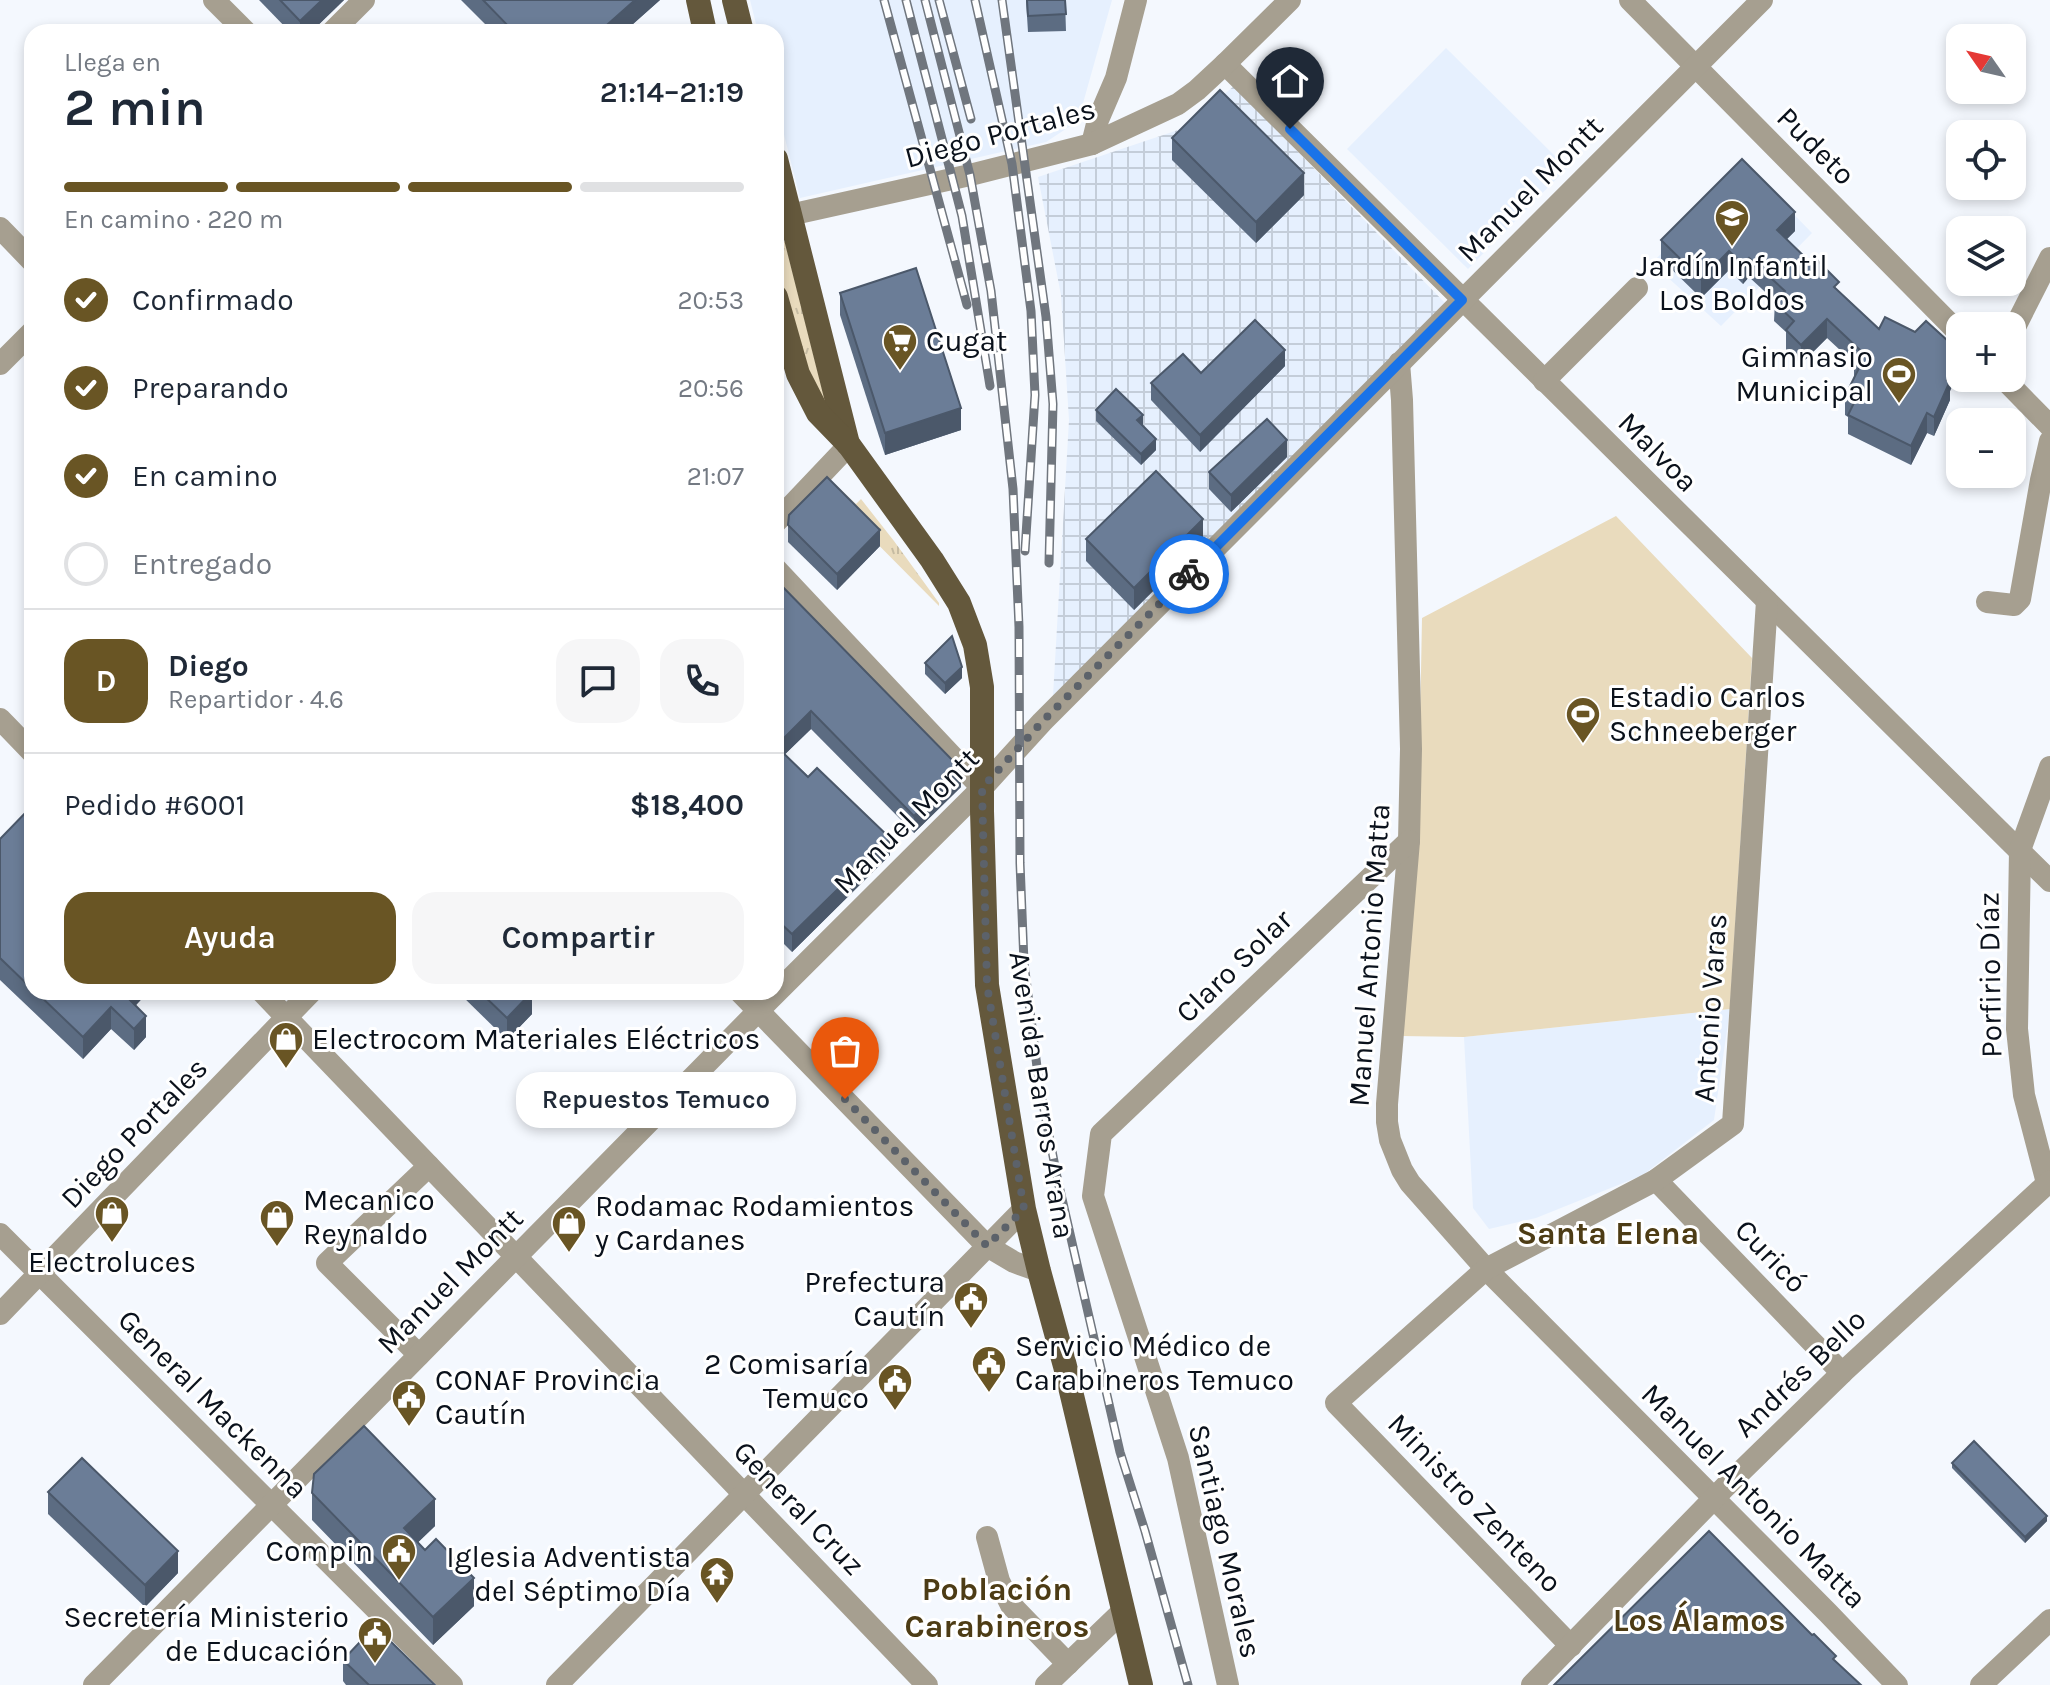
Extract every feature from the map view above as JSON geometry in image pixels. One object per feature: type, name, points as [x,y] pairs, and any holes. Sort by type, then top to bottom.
[{"type":"main road","points":[[734,0],[740,24]]},
{"type":"main road","name":"Avenida Barros Arana","points":[[784,219],[849,445]]},
{"type":"main road","name":"Avenida Barros Arana","points":[[784,325],[798,374],[818,413],[849,445],[932,560],[969,624],[982,687],[987,985],[1024,1209],[1141,1685]]},
{"type":"street","points":[[214,0],[238,24]]},
{"type":"street","points":[[340,24],[364,0]]},
{"type":"street","points":[[682,0],[702,18]]},
{"type":"street","points":[[1092,144],[1098,120],[1116,78],[1136,0]]},
{"type":"street","name":"Diego Portales","points":[[784,216],[970,175],[1092,144],[1178,104],[1197,90],[1290,0]]},
{"type":"street","name":"Pudeto","points":[[1630,0],[1946,320]]},
{"type":"street","name":"Manuel Montt","points":[[784,985],[1762,0]]},
{"type":"street","name":"Malvoa","points":[[1225,64],[2050,881]]},
{"type":"street","points":[[0,228],[24,253]]},
{"type":"street","points":[[2023,312],[2050,258]]},
{"type":"street","points":[[1544,381],[1637,288]]},
{"type":"street","points":[[0,364],[24,340]]},
{"type":"street","name":"Manuel Antonio Matta","points":[[1399,363],[1411,749],[1409,841],[1387,1104],[1390,1140],[1395,1157],[1410,1183],[1486,1269],[1897,1685]]},
{"type":"street","points":[[2017,392],[2050,426]]},
{"type":"street","points":[[1987,602],[2014,605],[2020,599],[2050,441]]},
{"type":"street","points":[[784,514],[849,445]]},
{"type":"street","points":[[784,578],[982,788]]},
{"type":"street","name":"Antonio Varas","points":[[1336,1403],[1486,1269],[1656,1180],[1733,1124],[1767,601]]},
{"type":"street","points":[[0,719],[24,744]]},
{"type":"street","name":"Porfirio Díaz","points":[[2048,1182],[2024,1095],[2017,1029],[2020,850],[2050,767]]},
{"type":"street","name":"Claro Solar","points":[[1101,1134],[1409,841]]},
{"type":"street","name":"General Cruz","points":[[270,1000],[927,1685]]},
{"type":"street","name":"Diego Portales","points":[[0,1314],[303,1000]]},
{"type":"street","points":[[748,1000],[987,1246],[1014,1262],[1039,1271]]},
{"type":"street","name":"Manuel Montt","points":[[94,1685],[769,1000]]},
{"type":"street","name":"Santiago Morales","points":[[1101,1134],[1093,1196],[1178,1458],[1228,1685]]},
{"type":"street","points":[[419,1355],[327,1263],[429,1166]]},
{"type":"street","name":"Curicó","points":[[1656,1180],[1842,1373]]},
{"type":"street","name":"Andrés Bello","points":[[1532,1685],[1842,1373],[2048,1182]]},
{"type":"street","points":[[557,1685],[1024,1209]]},
{"type":"street","name":"General Mackenna","points":[[0,1234],[452,1685]]},
{"type":"street","name":"Ministro Zenteno","points":[[1336,1403],[1571,1646]]},
{"type":"street","points":[[987,1537],[999,1581],[1011,1605],[1068,1664]]},
{"type":"street","points":[[1046,1685],[1122,1612]]},
{"type":"street","points":[[1981,1685],[2050,1620]]},
{"type":"shaded area","points":[[750,0],[1112,0],[1078,121],[1046,142],[800,198],[784,135],[784,24],[756,24]]},
{"type":"shaded area","points":[[1446,48],[1567,168],[1468,269],[1347,149]]},
{"type":"shaded area","points":[[1234,86],[1446,304],[1053,696],[1069,420],[1061,295],[1038,177],[1184,128]]},
{"type":"shaded area","name":"Jardín Infantil Los Boldos","points":[[1747,166],[1812,233],[1721,326],[1652,263]]},
{"type":"shaded area","points":[[1730,1009],[1714,1120],[1643,1175],[1536,1218],[1489,1229],[1473,1208],[1464,1037]]},
{"type":"green space","points":[[784,241],[828,412],[804,371],[784,300]]},
{"type":"green space","points":[[835,484],[856,504],[861,499],[939,606],[827,493]]},
{"type":"green space","name":"Estadio Carlos Schneeberger","points":[[1616,516],[1752,658],[1730,1009],[1464,1037],[1401,1036],[1418,832],[1422,618]]},
{"type":"building","points":[[280,0],[322,0],[300,21]]},
{"type":"building","points":[[483,0],[635,0],[608,24],[506,24]]},
{"type":"building","points":[[1027,0],[1065,0],[1066,14],[1028,16]]},
{"type":"building","points":[[1220,90],[1304,173],[1256,222],[1172,138]]},
{"type":"building","points":[[1742,159],[1795,212],[1777,230],[1810,262],[1814,257],[1839,282],[1834,287],[1879,329],[1885,317],[1915,332],[1926,321],[1946,339],[1946,390],[1934,417],[1927,413],[1911,446],[1848,415],[1855,401],[1845,396],[1860,366],[1854,364],[1860,350],[1827,319],[1801,345],[1786,330],[1794,321],[1774,302],[1785,291],[1749,258],[1743,264],[1729,251],[1701,279],[1661,240]]},
{"type":"building","name":"Cugat","points":[[916,268],[961,408],[885,433],[840,293]]},
{"type":"building","points":[[1255,320],[1285,350],[1200,435],[1151,383],[1183,354],[1201,373]]},
{"type":"building","points":[[1116,389],[1143,415],[1137,420],[1156,439],[1141,454],[1096,410]]},
{"type":"building","points":[[1267,419],[1287,440],[1231,495],[1209,472]]},
{"type":"building","points":[[1156,471],[1203,519],[1134,588],[1086,539]]},
{"type":"building","points":[[827,477],[880,530],[837,574],[788,525],[789,515]]},
{"type":"building","points":[[784,588],[961,769],[914,816],[811,711],[784,738]]},
{"type":"building","points":[[952,636],[962,667],[945,683],[925,663]]},
{"type":"building","points":[[784,754],[808,777],[817,768],[890,838],[792,934],[784,926]]},
{"type":"building","points":[[24,814],[24,981],[0,958],[0,839]]},
{"type":"building","points":[[44,1000],[130,1000],[146,1016],[134,1029],[111,1007],[83,1037]]},
{"type":"building","points":[[488,1000],[524,1000],[507,1018]]},
{"type":"building","points":[[364,1426],[435,1499],[404,1528],[425,1550],[436,1539],[474,1578],[433,1617],[312,1493],[314,1474]]},
{"type":"building","points":[[1974,1441],[2047,1516],[2025,1537],[1952,1463]]},
{"type":"building","points":[[82,1458],[178,1551],[145,1585],[48,1492]]},
{"type":"building","points":[[1709,1531],[1836,1656],[1833,1659],[1861,1685],[1554,1685]]},
{"type":"building","points":[[375,1626],[435,1685],[369,1685],[343,1660]]},
{"type":"railway","points":[[884,0],[967,305]]},
{"type":"railway","points":[[906,0],[962,216],[990,386]]},
{"type":"railway","points":[[925,0],[970,175],[991,291],[1013,489],[1019,627],[1020,863],[1024,963],[1039,1083],[1057,1177],[1120,1452],[1188,1685]]},
{"type":"railway","points":[[939,0],[971,119]]},
{"type":"railway","points":[[975,0],[1012,164],[1031,311],[1035,395],[1025,551]]},
{"type":"railway","points":[[1002,0],[1046,317],[1053,404],[1049,563]]},
{"type":"way so far","points":[[845,1099],[987,1246],[1024,1209],[987,985],[982,788],[1042,722],[1189,574]]},
{"type":"place","name":"Jardín Infantil Los Boldos","points":[[1732,248]]},
{"type":"place","name":"Cugat","points":[[900,372]]},
{"type":"place","name":"Gimnasio Municipal","points":[[1899,405]]},
{"type":"place","name":"Estadio Carlos Schneeberger","points":[[1583,745]]},
{"type":"place","name":"Electrocom Materiales Eléctricos","points":[[286,1070]]},
{"type":"place","name":"Repuestos Temuco","points":[[845,1099]]},
{"type":"place","name":"Electroluces","points":[[112,1244]]},
{"type":"place","name":"Mecanico Reynaldo","points":[[277,1248]]},
{"type":"place","name":"Rodamac Rodamientos y Cardanes","points":[[569,1254]]},
{"type":"place","name":"Prefectura Cautín","points":[[971,1330]]},
{"type":"place","name":"Servicio Médico de Carabineros Temuco","points":[[989,1394]]},
{"type":"place","name":"2 Comisaría Temuco","points":[[895,1412]]},
{"type":"place","name":"CONAF Provincia Cautín","points":[[409,1428]]},
{"type":"place","name":"Compin","points":[[399,1582]]},
{"type":"place","name":"Iglesia Adventista del Séptimo Día","points":[[717,1605]]},
{"type":"place","name":"Secretería Ministerio de Educación","points":[[375,1665]]},
{"type":"district","name":"Santa Elena","points":[[1608,1233]]},
{"type":"district","name":"Población Carabineros","points":[[997,1608]]},
{"type":"district","name":"Los Álamos","points":[[1699,1620]]},
{"type":"route","points":[[1189,574],[1462,300],[1290,129]]}]
